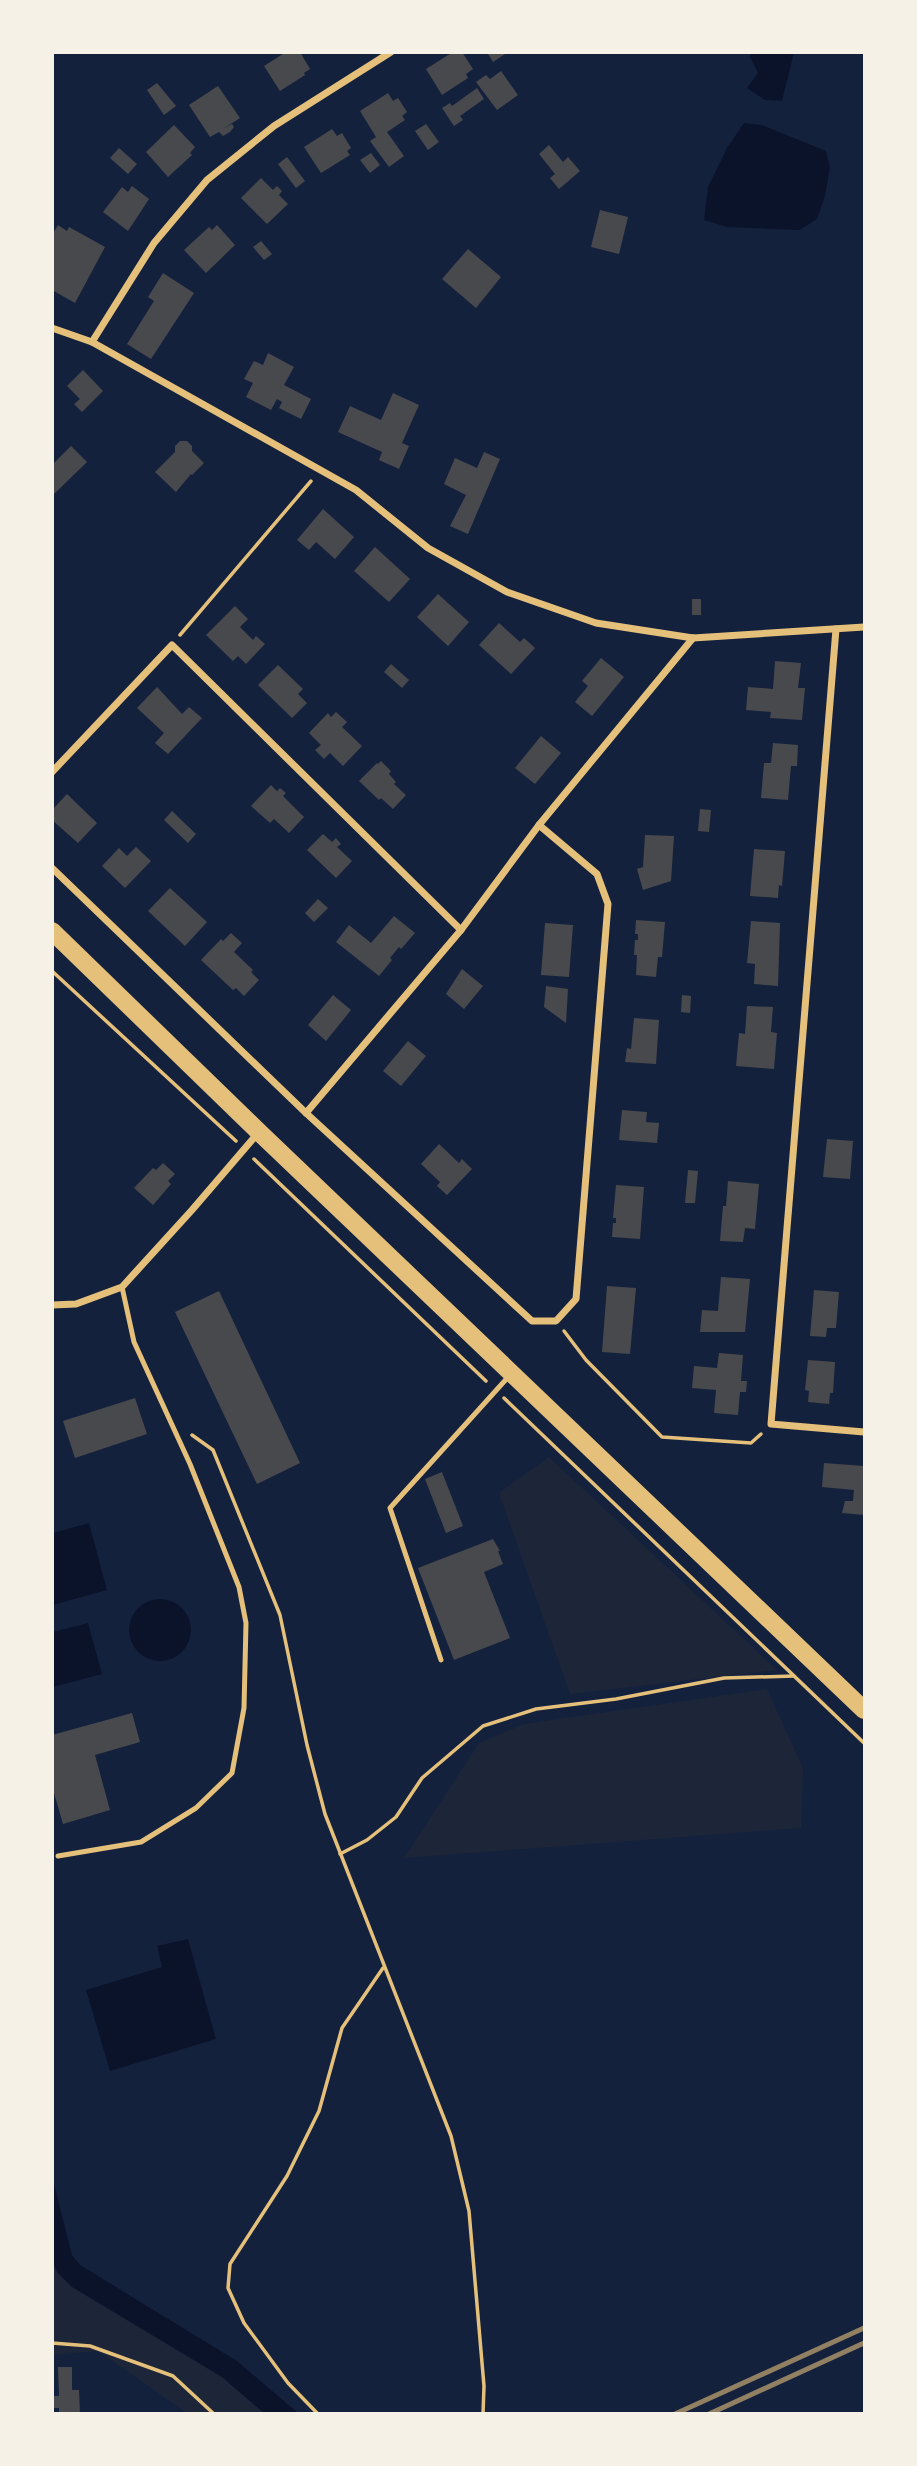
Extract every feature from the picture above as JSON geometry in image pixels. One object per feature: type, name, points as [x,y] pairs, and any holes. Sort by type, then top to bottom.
[{"type":"main road","points":[[52,931],[864,1710]]},
{"type":"street","points":[[92,342],[154,243],[208,180],[274,125],[391,52]]},
{"type":"street","points":[[52,328],[92,342],[356,490],[428,548],[507,592],[596,623],[694,638],[864,627]]},
{"type":"street","points":[[836,629],[771,1424],[864,1432]]},
{"type":"street","points":[[306,1113],[461,930],[539,825],[694,638]]},
{"type":"street","points":[[52,772],[172,645],[461,930]]},
{"type":"street","points":[[52,868],[306,1113],[532,1321],[556,1321],[576,1299],[608,904],[597,874],[539,825]]},
{"type":"street","points":[[52,1305],[76,1304],[122,1287],[259,1132]]},
{"type":"lane","points":[[58,1856],[141,1842],[196,1808],[232,1773],[243,1707],[246,1623],[239,1587],[171,1420],[134,1342],[122,1287]]},
{"type":"lane","points":[[441,1660],[390,1508],[512,1373]]},
{"type":"path","points":[[172,645],[320,470]]},
{"type":"path","points":[[52,971],[244,1149],[864,1743]]},
{"type":"path","points":[[556,1321],[586,1360],[662,1437],[751,1443],[771,1424]]},
{"type":"path","points":[[171,1420],[213,1450],[280,1615],[307,1745],[325,1814],[450,2136],[469,2211],[484,2386],[483,2413]]},
{"type":"path","points":[[340,1854],[367,1840],[396,1816],[422,1778],[483,1727],[536,1709],[616,1699],[724,1678],[794,1676]]},
{"type":"path","points":[[318,2413],[288,2383],[244,2323],[228,2288],[230,2264],[286,2176],[319,2111],[342,2028],[383,1968]]},
{"type":"path","points":[[52,2343],[90,2346],[173,2376],[214,2413]]},
{"type":"shaded area","points":[[751,53],[794,53],[782,101],[765,100],[747,88],[758,73],[750,57]]},
{"type":"shaded area","points":[[744,123],[762,125],[826,151],[830,167],[825,196],[817,219],[800,230],[727,227],[704,220],[708,187],[727,148]]},
{"type":"shaded area","points":[[549,1457],[777,1670],[570,1694],[499,1493]]},
{"type":"shaded area","points":[[89,1523],[107,1590],[53,1605],[53,1533]]},
{"type":"shaded area","points":[[160,1599],[172,1601],[182,1608],[189,1618],[189,1642],[182,1652],[172,1659],[160,1661],[148,1659],[138,1652],[131,1642],[129,1630],[131,1618],[138,1608],[148,1601]]},
{"type":"shaded area","points":[[88,1623],[102,1674],[53,1687],[53,1632]]},
{"type":"shaded area","points":[[767,1689],[803,1768],[801,1828],[404,1858],[479,1743],[524,1724]]},
{"type":"shaded area","points":[[188,1939],[216,2039],[110,2071],[86,1990],[162,1967],[157,1946]]},
{"type":"shaded area","points":[[53,2180],[72,2255],[80,2265],[237,2361],[298,2413],[264,2413],[222,2377],[72,2287],[57,2272],[53,2262]]},
{"type":"shaded area","points":[[52,2262],[57,2272],[72,2287],[222,2377],[264,2413],[187,2413],[98,2351],[53,2355]]},
{"type":"building","points":[[286,52],[300,52],[310,69],[280,91],[264,66]]},
{"type":"building","points":[[453,52],[462,52],[473,69],[466,74],[468,78],[442,95],[426,69]]},
{"type":"building","points":[[487,52],[508,52],[493,62]]},
{"type":"building","points":[[501,71],[518,95],[497,110],[476,82],[486,75],[490,79]]},
{"type":"building","points":[[157,83],[176,106],[164,115],[147,90]]},
{"type":"building","points":[[218,86],[240,118],[223,129],[232,124],[234,127],[230,132],[223,136],[219,132],[210,137],[189,105]]},
{"type":"building","points":[[477,88],[484,99],[460,116],[463,120],[454,126],[442,108],[450,103],[452,106]]},
{"type":"building","points":[[388,93],[393,101],[398,98],[407,112],[402,116],[405,120],[387,132],[404,156],[389,167],[370,141],[376,137],[360,111]]},
{"type":"building","points":[[426,124],[439,142],[428,150],[415,131]]},
{"type":"building","points":[[174,125],[195,147],[190,153],[192,155],[168,177],[146,152]]},
{"type":"building","points":[[332,129],[337,136],[342,133],[351,148],[347,151],[350,155],[321,173],[304,147]]},
{"type":"building","points":[[549,145],[563,162],[568,157],[580,171],[559,189],[550,178],[555,174],[539,154]]},
{"type":"building","points":[[119,148],[137,164],[128,174],[110,158]]},
{"type":"building","points":[[371,153],[380,165],[370,173],[360,160]]},
{"type":"building","points":[[287,157],[305,181],[296,188],[278,164]]},
{"type":"building","points":[[261,178],[273,190],[277,186],[282,191],[279,195],[288,204],[267,224],[241,198]]},
{"type":"building","points":[[132,186],[149,199],[128,231],[103,212],[122,187],[128,192]]},
{"type":"building","points":[[600,210],[628,217],[619,254],[591,247]]},
{"type":"building","points":[[58,225],[67,231],[69,227],[105,247],[75,303],[52,290],[52,235]]},
{"type":"building","points":[[217,225],[235,245],[206,273],[184,250],[209,227],[212,230]]},
{"type":"building","points":[[261,241],[272,254],[264,260],[253,247]]},
{"type":"building","points":[[468,249],[501,277],[476,308],[442,279]]},
{"type":"building","points":[[163,273],[194,293],[151,359],[127,344],[154,301],[148,297]]},
{"type":"building","points":[[268,353],[294,367],[284,385],[311,399],[301,419],[279,408],[282,402],[277,399],[271,410],[246,397],[253,383],[244,379],[254,361],[263,365]]},
{"type":"building","points":[[83,370],[103,391],[82,412],[74,404],[80,399],[67,386]]},
{"type":"building","points":[[393,393],[419,405],[402,443],[409,446],[399,469],[379,460],[382,452],[338,432],[350,406],[381,420]]},
{"type":"building","points":[[180,441],[187,441],[192,446],[192,451],[204,463],[176,492],[155,472],[175,452],[175,446]]},
{"type":"building","points":[[71,446],[87,462],[52,496],[52,465]]},
{"type":"building","points":[[484,452],[500,459],[468,534],[450,526],[466,495],[444,484],[455,458],[477,468]]},
{"type":"building","points":[[323,509],[354,537],[335,559],[316,542],[309,550],[297,540]]},
{"type":"building","points":[[375,547],[410,579],[389,602],[354,571]]},
{"type":"building","points":[[438,594],[469,622],[448,646],[417,617]]},
{"type":"building","points":[[692,599],[701,599],[701,615],[692,615]]},
{"type":"building","points":[[235,606],[248,619],[240,627],[253,640],[256,636],[265,644],[246,664],[238,656],[233,661],[206,635]]},
{"type":"building","points":[[499,623],[520,642],[524,638],[535,648],[511,674],[479,645]]},
{"type":"building","points":[[601,658],[624,677],[592,716],[575,702],[588,686],[582,681]]},
{"type":"building","points":[[775,661],[801,663],[798,688],[805,688],[802,720],[770,718],[771,712],[746,710],[748,687],[773,689]]},
{"type":"building","points":[[391,664],[409,680],[402,688],[384,672]]},
{"type":"building","points":[[278,665],[303,689],[298,694],[307,703],[292,718],[258,685]]},
{"type":"building","points":[[157,687],[182,714],[189,707],[202,718],[168,754],[155,743],[164,733],[137,708]]},
{"type":"building","points":[[336,712],[347,722],[342,727],[362,746],[343,766],[330,753],[324,759],[315,750],[321,745],[309,733],[328,713],[331,717]]},
{"type":"building","points":[[541,736],[561,753],[535,784],[515,768]]},
{"type":"building","points":[[773,743],[798,745],[797,766],[791,766],[788,800],[761,798],[764,763],[771,763]]},
{"type":"building","points":[[381,761],[391,771],[389,774],[396,782],[394,784],[406,795],[393,809],[359,781]]},
{"type":"building","points":[[271,785],[277,791],[280,788],[286,793],[283,796],[304,817],[289,833],[274,819],[270,823],[251,806]]},
{"type":"building","points":[[67,794],[97,823],[78,843],[52,820],[52,810]]},
{"type":"building","points":[[700,809],[711,810],[709,832],[698,831]]},
{"type":"building","points":[[172,811],[196,834],[188,843],[164,820]]},
{"type":"building","points":[[323,834],[332,842],[336,838],[341,844],[337,847],[352,861],[336,878],[307,850]]},
{"type":"building","points":[[645,835],[674,836],[671,881],[643,890],[637,869],[643,867]]},
{"type":"building","points":[[136,847],[151,861],[125,888],[102,866],[119,848],[127,856]]},
{"type":"building","points":[[754,849],[785,851],[782,886],[779,885],[778,898],[750,896]]},
{"type":"building","points":[[170,888],[207,922],[185,946],[148,911]]},
{"type":"building","points":[[318,899],[328,908],[314,922],[305,913]]},
{"type":"building","points":[[394,916],[415,933],[401,949],[399,947],[379,976],[336,942],[349,925],[371,943]]},
{"type":"building","points":[[636,920],[665,922],[662,957],[658,957],[656,977],[636,975]]},
{"type":"building","points":[[751,921],[780,923],[778,986],[754,984],[755,964],[747,963]]},
{"type":"building","points":[[545,923],[573,925],[569,977],[541,975]]},
{"type":"building","points":[[231,933],[242,943],[234,952],[253,970],[251,972],[259,980],[244,996],[236,988],[233,990],[201,960],[221,939],[223,941]]},
{"type":"building","points":[[462,969],[483,986],[464,1009],[446,994]]},
{"type":"building","points":[[546,986],[568,989],[566,1023],[544,1007]]},
{"type":"building","points":[[333,995],[351,1010],[326,1041],[308,1025]]},
{"type":"building","points":[[682,995],[691,996],[690,1013],[681,1012]]},
{"type":"building","points":[[747,1006],[773,1007],[771,1032],[777,1033],[774,1069],[736,1066],[739,1033],[745,1034]]},
{"type":"building","points":[[634,1018],[659,1020],[656,1064],[625,1062],[627,1048],[631,1049]]},
{"type":"building","points":[[408,1041],[426,1056],[401,1086],[383,1071]]},
{"type":"building","points":[[622,1110],[647,1112],[646,1122],[659,1123],[657,1143],[619,1140]]},
{"type":"building","points":[[827,1139],[853,1141],[850,1179],[823,1177]]},
{"type":"building","points":[[439,1144],[459,1163],[462,1159],[472,1169],[447,1195],[437,1186],[440,1182],[421,1164]]},
{"type":"building","points":[[163,1163],[175,1174],[168,1181],[171,1184],[153,1205],[134,1188],[153,1168],[156,1170]]},
{"type":"building","points":[[688,1170],[698,1171],[695,1203],[685,1203]]},
{"type":"building","points":[[728,1181],[759,1184],[755,1229],[745,1228],[743,1242],[720,1241]]},
{"type":"building","points":[[616,1185],[644,1187],[640,1239],[612,1237],[613,1223],[616,1223],[616,1218],[613,1218]]},
{"type":"building","points":[[721,1277],[750,1279],[745,1332],[700,1332],[702,1310],[718,1311]]},
{"type":"building","points":[[607,1286],[636,1288],[630,1354],[602,1352]]},
{"type":"building","points":[[814,1290],[839,1292],[836,1328],[827,1328],[826,1337],[810,1336]]},
{"type":"building","points":[[219,1291],[300,1463],[257,1484],[175,1312]]},
{"type":"building","points":[[719,1353],[743,1355],[741,1381],[747,1381],[746,1392],[740,1392],[738,1415],[714,1413],[716,1390],[692,1388],[694,1366],[717,1368]]},
{"type":"building","points":[[808,1360],[835,1362],[833,1393],[830,1393],[829,1404],[808,1402],[809,1391],[805,1390]]},
{"type":"building","points":[[135,1398],[147,1434],[75,1458],[63,1421]]},
{"type":"building","points":[[824,1463],[864,1466],[864,1515],[842,1513],[845,1501],[853,1501],[854,1490],[822,1487]]},
{"type":"building","points":[[442,1472],[463,1526],[446,1533],[425,1479]]},
{"type":"building","points":[[493,1539],[503,1564],[484,1572],[510,1638],[454,1660],[418,1568]]},
{"type":"building","points":[[132,1713],[140,1742],[95,1755],[110,1810],[63,1824],[52,1786],[52,1735]]},
{"type":"building","points":[[58,2367],[72,2367],[72,2390],[79,2390],[80,2414],[59,2414],[59,2408],[53,2408],[53,2396],[59,2396]]},
{"type":"railway","points":[[675,2414],[864,2328]]},
{"type":"railway","points":[[709,2414],[864,2343]]}]
